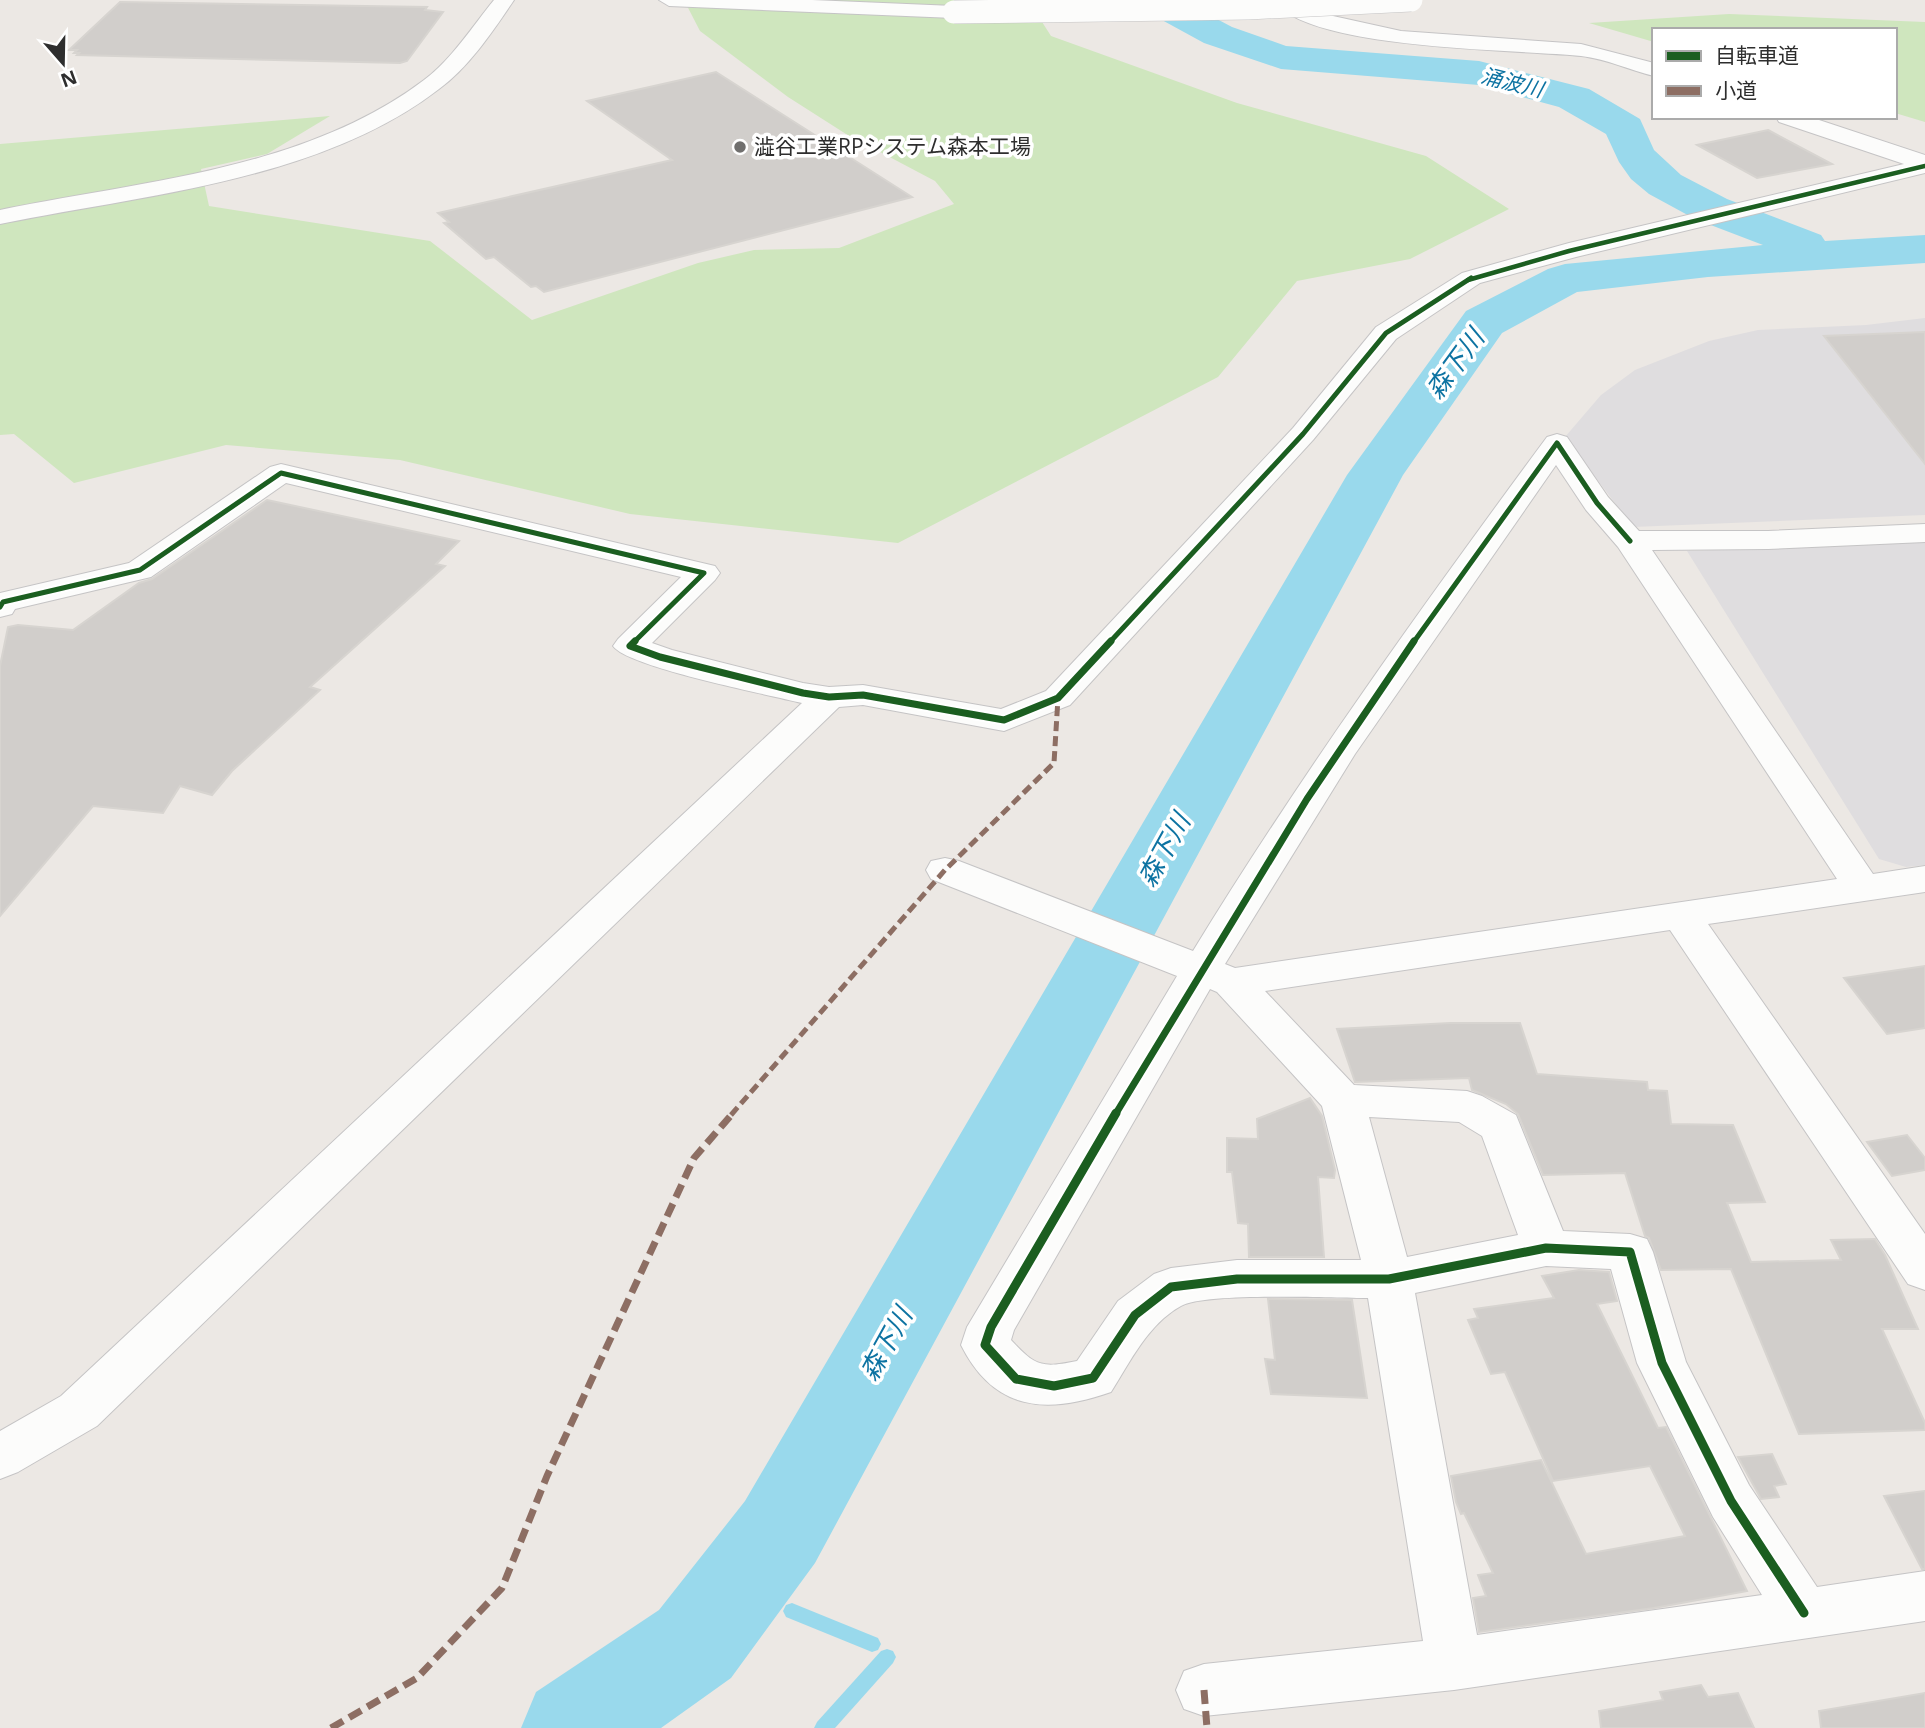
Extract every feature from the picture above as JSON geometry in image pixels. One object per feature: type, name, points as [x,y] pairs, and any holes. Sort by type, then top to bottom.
[{"type":"street","points":[[0,217],[265,162],[378,120],[433,84],[504,0]]},
{"type":"street","points":[[668,0],[954,12],[1207,9],[1411,0]]},
{"type":"street","points":[[1283,0],[1324,20],[1370,34],[1437,44],[1582,50],[1623,59],[1652,69]]},
{"type":"street","points":[[1793,119],[1925,165]]},
{"type":"street","points":[[0,607],[4,602],[140,570],[281,473],[704,573],[630,646],[660,657],[829,697],[863,695],[1004,720],[1058,698],[1303,434],[1386,333],[1471,278],[1693,220],[1925,165]]},
{"type":"street","points":[[1804,1614],[1731,1501],[1662,1363],[1630,1252],[1546,1248],[1389,1279],[1237,1279],[1171,1287],[1136,1315],[1093,1378],[1054,1386],[1016,1379],[985,1345],[991,1327],[1207,971],[1307,799],[1399,662],[1557,443],[1597,503],[1630,541],[1863,887]]},
{"type":"street","points":[[1630,541],[1768,540],[1925,533]]},
{"type":"street","points":[[0,1457],[79,1411],[829,697]]},
{"type":"street","points":[[956,874],[1207,971],[1342,1100],[1389,1279],[1454,1664]]},
{"type":"street","points":[[1207,971],[1682,917],[1925,879]]},
{"type":"street","points":[[1682,917],[1925,1271]]},
{"type":"street","points":[[1342,1100],[1467,1107],[1500,1126],[1546,1248]]},
{"type":"street","points":[[1204,1690],[1454,1664],[1925,1596]]},
{"type":"shaded area","points":[[1925,318],[1925,515],[1633,527],[1565,437],[1601,395],[1635,370],[1709,341],[1758,330],[1866,325]]},
{"type":"shaded area","points":[[1925,542],[1925,865],[1906,867],[1879,859],[1687,551]]},
{"type":"green space","points":[[684,0],[1028,0],[1051,36],[1237,103],[1426,156],[1509,209],[1410,259],[1297,281],[1218,377],[898,543],[630,514],[400,460],[226,445],[74,483],[14,434],[0,435],[0,144],[330,116],[267,154],[201,169],[209,206],[430,241],[532,320],[698,263],[754,250],[839,248],[954,204],[935,181],[846,134],[788,97],[700,31]]},
{"type":"green space","points":[[1729,14],[1925,22],[1925,122],[1897,114],[1897,28],[1652,28],[1652,41],[1589,23]]},
{"type":"building","points":[[120,2],[427,7],[425,10],[443,12],[407,61],[400,63],[77,55],[79,53],[74,53],[77,50],[69,50]]},
{"type":"building","points":[[716,72],[912,197],[544,292],[536,286],[531,287],[494,257],[486,259],[444,223],[449,222],[438,213],[672,160],[587,101]]},
{"type":"building","points":[[1768,130],[1832,164],[1757,178],[1697,145]]},
{"type":"building","points":[[1925,332],[1925,464],[1824,336]]},
{"type":"building","points":[[267,500],[459,541],[436,564],[445,566],[310,687],[320,690],[232,771],[212,795],[180,786],[163,813],[93,806],[0,916],[0,666],[8,627],[18,625],[73,630],[139,583],[152,579]]},
{"type":"building","points":[[1925,966],[1925,1028],[1887,1034],[1844,978]]},
{"type":"building","points":[[1450,1023],[1520,1023],[1537,1074],[1647,1082],[1648,1090],[1667,1091],[1671,1124],[1733,1125],[1765,1202],[1727,1203],[1751,1262],[1841,1260],[1831,1240],[1875,1239],[1885,1255],[1918,1329],[1882,1329],[1925,1423],[1925,1430],[1799,1434],[1731,1269],[1661,1270],[1649,1238],[1645,1236],[1625,1173],[1543,1175],[1518,1114],[1506,1104],[1472,1090],[1469,1078],[1355,1082],[1337,1029]]},
{"type":"building","points":[[1310,1098],[1322,1116],[1335,1170],[1334,1178],[1318,1177],[1324,1257],[1249,1257],[1248,1224],[1238,1223],[1232,1172],[1227,1172],[1227,1138],[1258,1139],[1257,1119]]},
{"type":"building","points":[[1907,1135],[1925,1158],[1925,1170],[1892,1176],[1867,1142]]},
{"type":"building","points":[[1579,1270],[1609,1272],[1617,1301],[1597,1304],[1658,1428],[1666,1427],[1747,1591],[1654,1608],[1479,1632],[1473,1598],[1486,1596],[1478,1575],[1493,1573],[1464,1513],[1461,1514],[1451,1476],[1541,1460],[1586,1554],[1685,1536],[1650,1466],[1553,1481],[1505,1372],[1491,1374],[1468,1320],[1478,1318],[1474,1309],[1554,1298],[1542,1276]]},
{"type":"building","points":[[1268,1299],[1352,1300],[1367,1398],[1271,1394],[1265,1359],[1275,1360]]},
{"type":"building","points":[[1772,1454],[1786,1484],[1774,1486],[1779,1497],[1761,1499],[1738,1457]]},
{"type":"building","points":[[1925,1491],[1925,1569],[1922,1569],[1884,1496]]},
{"type":"building","points":[[1701,1685],[1708,1697],[1738,1693],[1754,1728],[1601,1728],[1599,1711],[1663,1700],[1660,1692]]},
{"type":"building","points":[[1925,1693],[1925,1728],[1821,1728],[1819,1711]]},
{"type":"waterway","name":"涌波川","points":[[1153,0],[1218,35],[1281,57],[1479,73],[1574,98],[1625,128],[1634,153],[1647,170],[1665,185],[1711,209],[1804,245]]},
{"type":"waterway","name":"森下川","points":[[574,1728],[695,1644],[780,1532],[1375,475],[1484,322],[1565,279],[1708,263],[1925,249]]},
{"type":"waterway","points":[[792,1611],[872,1644]]},
{"type":"waterway","points":[[823,1728],[887,1657]]},
{"type":"marked path","points":[[331,1728],[417,1678],[502,1588],[547,1476],[694,1158],[945,870],[1054,763],[1058,698]]},
{"type":"marked path","points":[[1204,1690],[1207,1728]]},
{"type":"cycle path","points":[[0,607],[3,602],[140,570],[281,473],[704,573],[630,646],[660,657],[803,693],[829,697],[863,695],[1004,720],[1058,698],[1303,434],[1386,333],[1471,278],[1569,251],[1925,166]]},
{"type":"cycle path","points":[[1630,541],[1597,503],[1557,443],[1398,664],[1307,799],[1147,1062],[991,1327],[985,1345],[1016,1379],[1054,1386],[1093,1378],[1135,1315],[1171,1287],[1237,1279],[1389,1279],[1546,1248],[1630,1252],[1662,1363],[1731,1501],[1804,1613]]},
{"type":"place","name":"澁谷工業RPシステム森本工場","points":[[740,147]]}]
